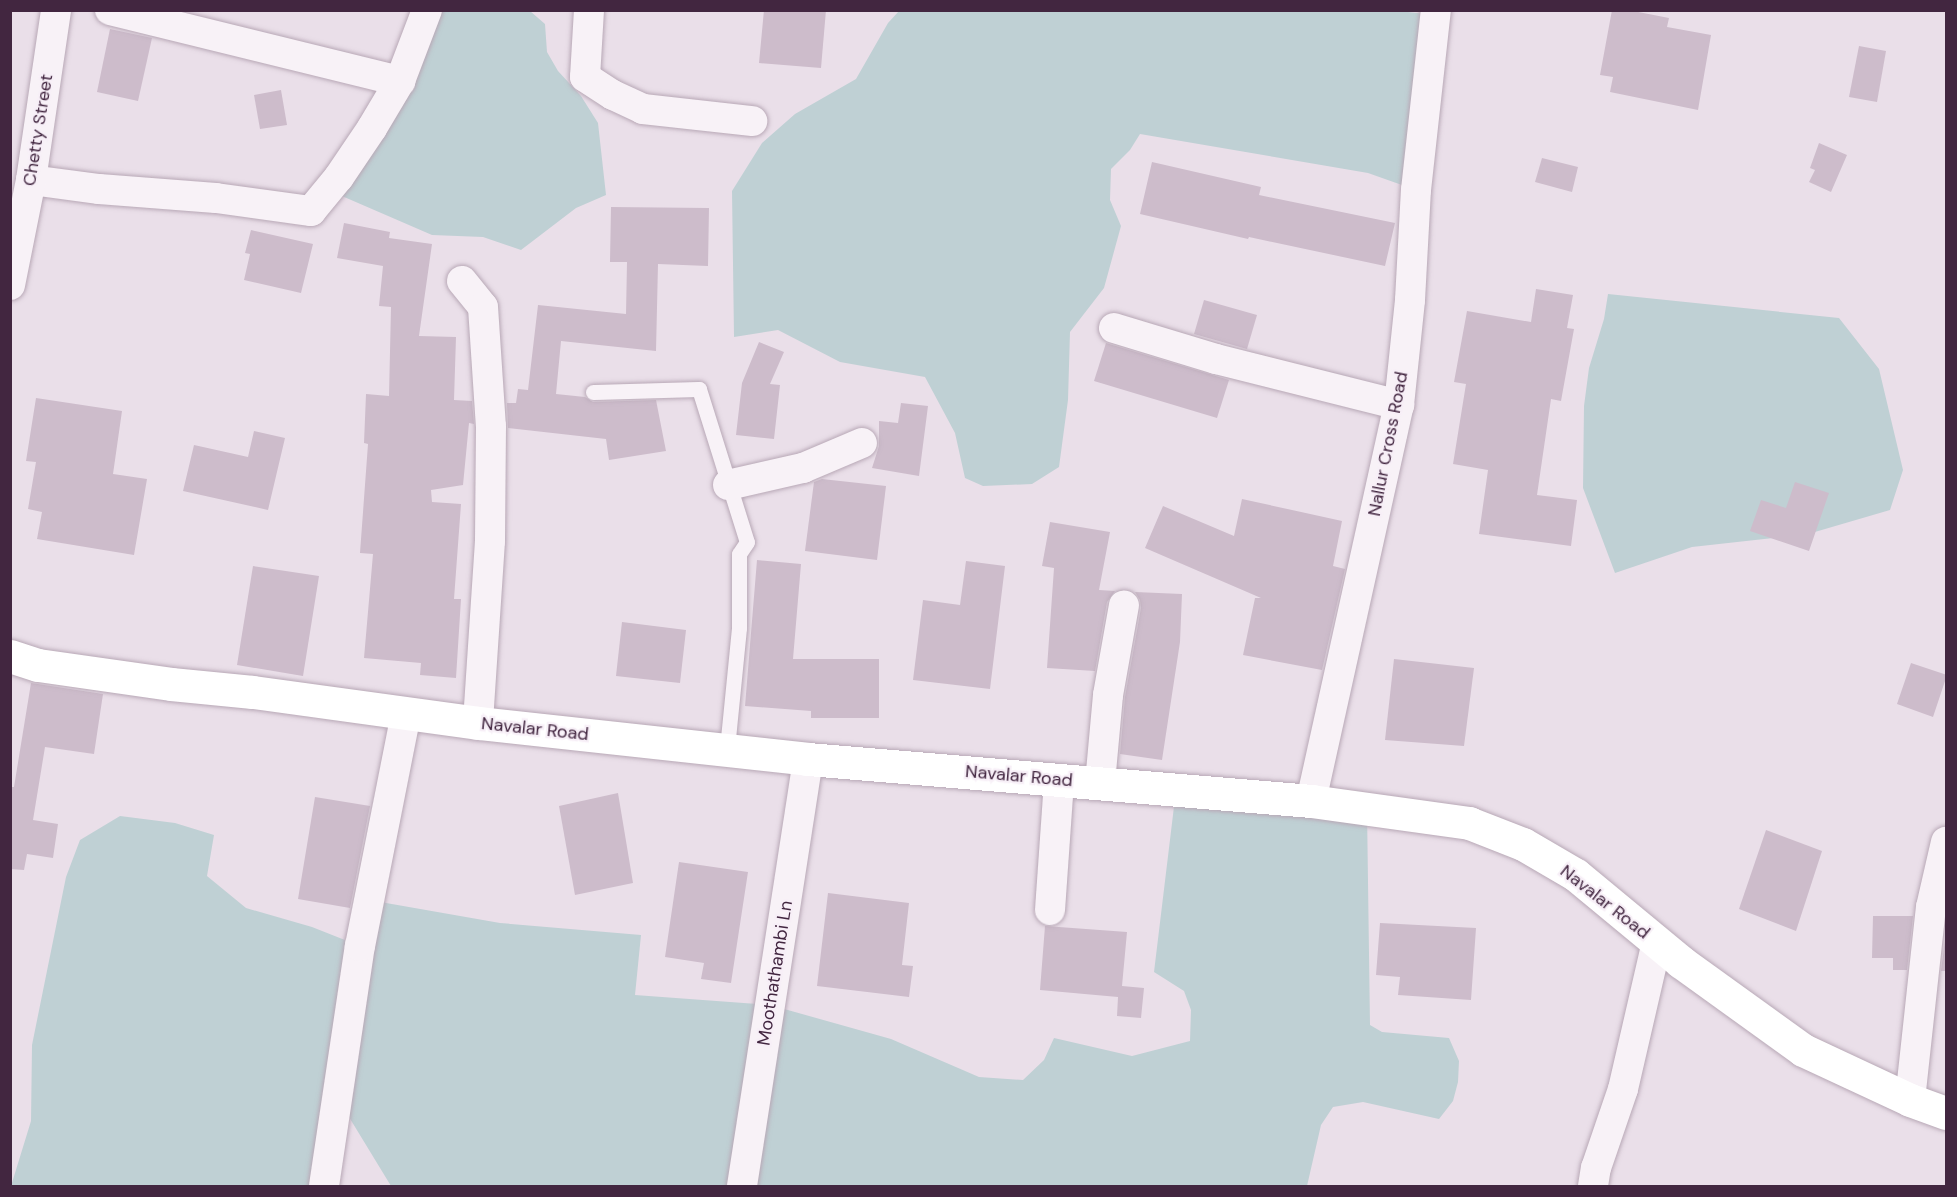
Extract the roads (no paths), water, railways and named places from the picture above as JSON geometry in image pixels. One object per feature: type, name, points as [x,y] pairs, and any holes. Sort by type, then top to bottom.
[{"type":"street","name":"Chetty Street","points":[[10,285],[31,180],[56,10]]},
{"type":"street","points":[[110,10],[400,81]]},
{"type":"street","points":[[31,180],[99,189],[216,198],[311,210],[339,177],[400,81],[427,10]]},
{"type":"street","points":[[589,10],[585,77],[613,95],[643,109],[752,121]]},
{"type":"street","name":"Nallur Cross Road","points":[[1311,801],[1399,405],[1410,300],[1418,168],[1436,10]]},
{"type":"street","points":[[462,281],[483,307],[491,426],[490,541],[478,723]]},
{"type":"street","points":[[1114,328],[1216,359],[1399,405]]},
{"type":"street","points":[[728,485],[803,468],[862,442]]},
{"type":"street","points":[[1100,783],[1107,695],[1124,605]]},
{"type":"street","name":"Navalar Road","points":[[10,656],[38,665],[478,723],[808,759],[1311,801],[1469,823],[1523,844],[1576,875],[1657,942],[1803,1050],[1910,1100],[1947,1113]]},
{"type":"street","points":[[324,1186],[360,946],[406,714]]},
{"type":"street","name":"Moothathambi Ln","points":[[742,1186],[808,759]]},
{"type":"street","points":[[1050,910],[1059,780]]},
{"type":"street","points":[[1910,1100],[1931,907],[1947,842]]},
{"type":"street","points":[[1593,1186],[1596,1168],[1623,1089],[1657,942]]},
{"type":"lane","points":[[593,392],[699,389],[747,542],[739,554],[739,628],[727,749]]}]
